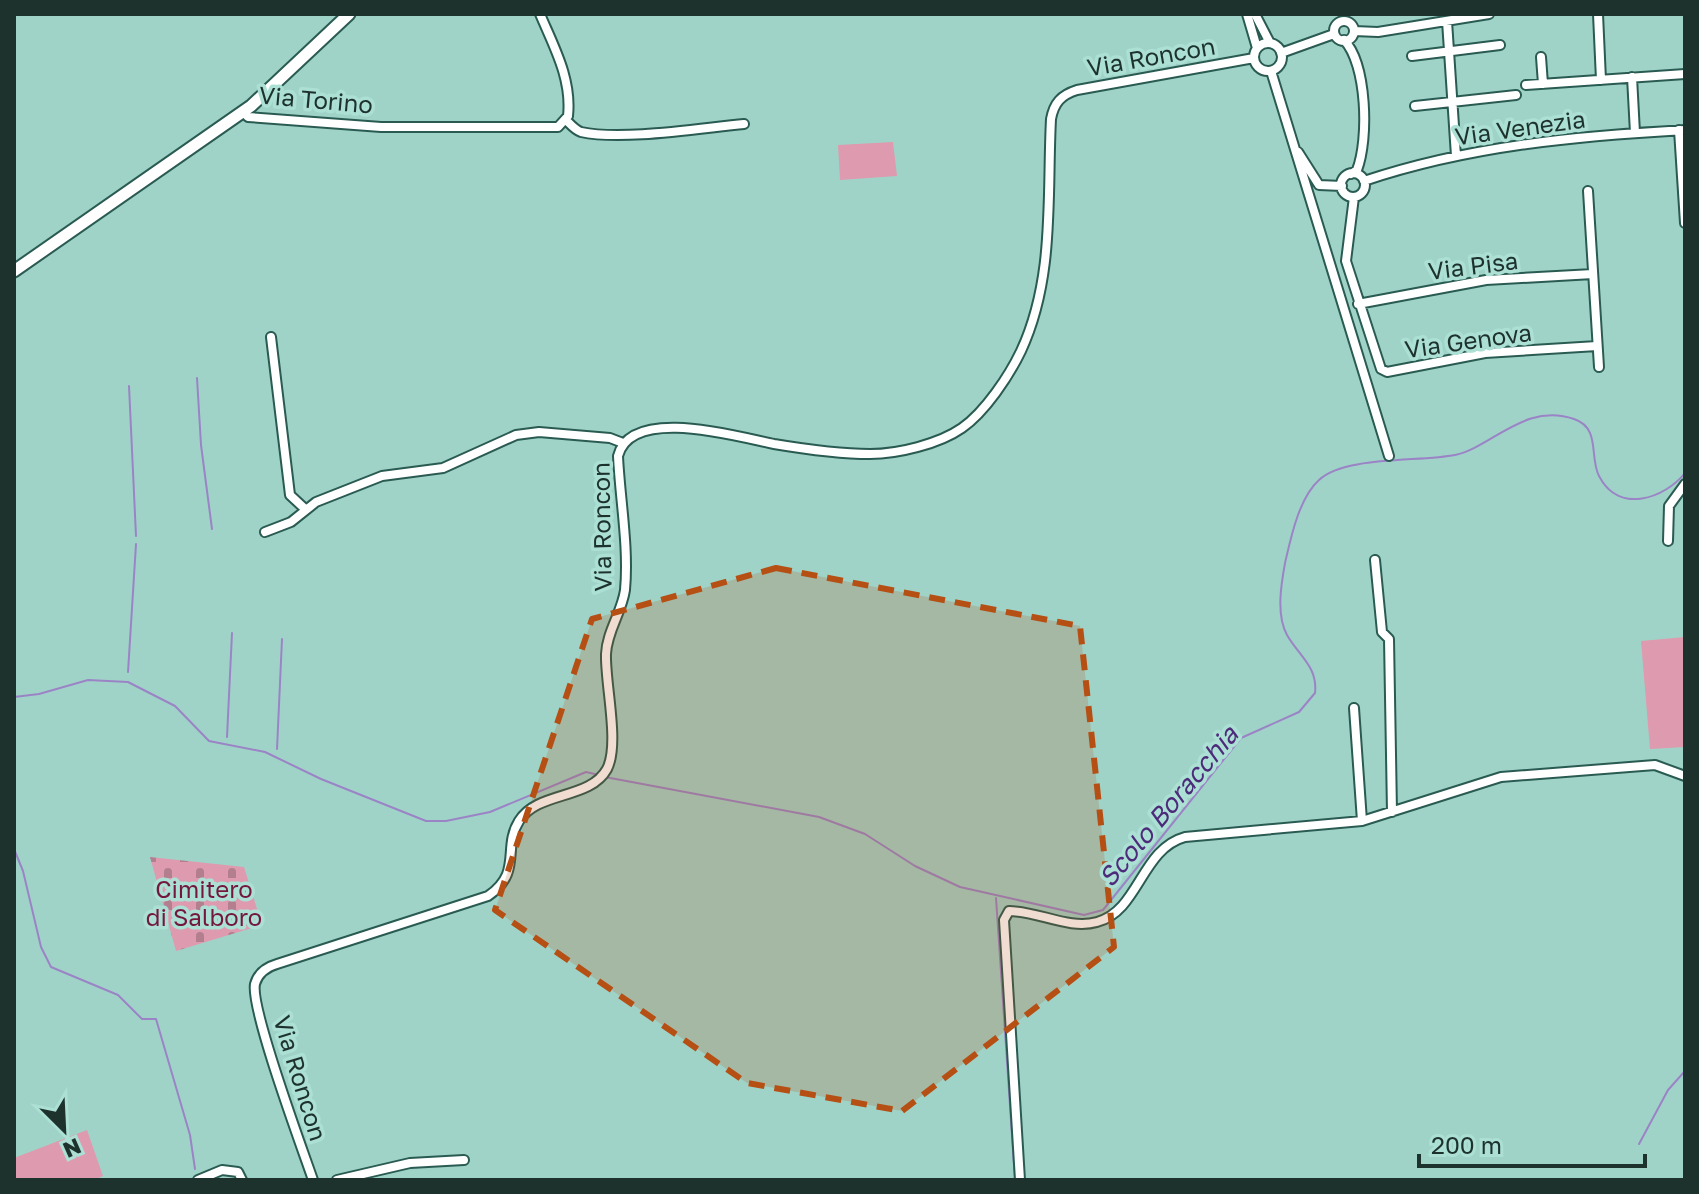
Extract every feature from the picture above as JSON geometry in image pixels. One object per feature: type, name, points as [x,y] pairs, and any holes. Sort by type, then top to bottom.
[{"type":"street","points":[[243,112],[298,66],[349,14]]},
{"type":"street","points":[[540,14],[564,74],[569,101],[566,120],[580,131],[661,132],[744,124]]},
{"type":"street","points":[[1247,14],[1257,48],[1254,58],[1258,67],[1271,71]]},
{"type":"street","points":[[1255,14],[1270,43],[1281,53]]},
{"type":"street","points":[[1344,40],[1354,31],[1378,32],[1485,14]]},
{"type":"street","points":[[1598,14],[1601,80]]},
{"type":"street","points":[[1334,34],[1340,18],[1350,23],[1354,31]]},
{"type":"street","points":[[1447,21],[1456,156]]},
{"type":"street","points":[[1281,53],[1334,34]]},
{"type":"street","points":[[1334,34],[1344,40],[1357,59],[1366,137],[1357,170],[1342,186]]},
{"type":"street","points":[[1257,48],[1270,43]]},
{"type":"street","points":[[1412,56],[1500,45]]},
{"type":"street","points":[[1271,71],[1280,64],[1281,53]]},
{"type":"street","points":[[1541,57],[1543,84]]},
{"type":"street","name":"Via Roncon","points":[[313,1180],[256,997],[259,975],[277,964],[488,896],[510,872],[514,832],[526,812],[601,776],[611,749],[606,654],[625,583],[618,456],[623,443],[632,436],[706,428],[774,444],[877,454],[921,444],[963,428],[1016,359],[1046,271],[1051,119],[1055,104],[1066,93],[1077,90],[1254,58]]},
{"type":"street","points":[[1271,71],[1389,456]]},
{"type":"street","points":[[1526,85],[1685,74]]},
{"type":"street","points":[[1632,77],[1635,133]]},
{"type":"street","points":[[1415,106],[1516,95]]},
{"type":"street","name":"Via Torino","points":[[14,271],[243,112],[248,117],[381,127],[552,128],[566,120]]},
{"type":"street","points":[[1682,130],[1685,223]]},
{"type":"street","name":"Via Venezia","points":[[1364,181],[1456,156],[1545,141],[1682,130]]},
{"type":"street","points":[[1294,148],[1309,164],[1319,185],[1342,186]]},
{"type":"street","points":[[1342,186],[1347,195],[1354,197],[1363,192],[1364,181],[1357,174],[1351,174]]},
{"type":"street","points":[[1588,191],[1599,367]]},
{"type":"street","name":"Via Genova","points":[[1354,197],[1346,261],[1377,365],[1387,372],[1485,353],[1597,346]]},
{"type":"street","name":"Via Pisa","points":[[1358,304],[1475,281],[1593,274]]},
{"type":"street","points":[[271,337],[290,495],[305,509]]},
{"type":"street","points":[[265,532],[291,522],[305,509],[382,476],[443,468],[516,435],[539,432],[610,438],[623,443]]},
{"type":"street","points":[[1668,541],[1669,506],[1685,484]]},
{"type":"street","points":[[1375,560],[1382,632],[1389,639],[1392,812]]},
{"type":"street","points":[[1354,708],[1362,821]]},
{"type":"street","points":[[1020,1180],[1004,920],[1009,911],[1070,922],[1097,922],[1121,904],[1152,858],[1172,840],[1362,821],[1501,777],[1655,765],[1685,776]]},
{"type":"street","points":[[337,1180],[410,1163],[464,1160]]},
{"type":"street","points":[[198,1180],[229,1170],[238,1172],[242,1180]]},
{"type":"highlighted area","points":[[776,568],[1080,626],[1114,947],[902,1111],[747,1083],[495,910],[592,619]]},
{"type":"green space","points":[[893,142],[897,176],[840,180],[838,145]]},
{"type":"green space","points":[[1685,637],[1685,747],[1650,749],[1641,641]]},
{"type":"green space","name":"Cimitero di Salboro","points":[[150,857],[244,867],[262,925],[176,951]]},
{"type":"green space","points":[[87,1130],[103,1176],[94,1180],[14,1180],[14,1158]]},
{"type":"waterway","points":[[197,378],[201,445],[212,529]]},
{"type":"waterway","points":[[129,386],[136,536]]},
{"type":"waterway","name":"Scolo Boracchia","points":[[605,777],[819,817],[865,834],[915,866],[960,887],[1084,915],[1103,910],[1241,738],[1299,712],[1315,693],[1311,669],[1287,635],[1281,618],[1280,600],[1285,563],[1297,518],[1306,497],[1319,480],[1331,472],[1364,463],[1455,455],[1525,421],[1556,415],[1574,419],[1588,429],[1599,476],[1618,496],[1630,499],[1654,495],[1666,490],[1685,473]]},
{"type":"waterway","points":[[128,672],[136,544]]},
{"type":"waterway","points":[[227,737],[232,633]]},
{"type":"waterway","points":[[277,749],[282,639]]},
{"type":"waterway","name":"Scolo Boracchia","points":[[14,697],[39,694],[88,680],[128,682],[175,706],[209,741],[265,752],[321,779],[426,821],[446,821],[490,812],[586,772],[599,775]]},
{"type":"waterway","points":[[14,849],[23,871],[41,947],[51,967],[118,995],[142,1019],[156,1019],[190,1135],[195,1169]]},
{"type":"waterway","points":[[996,898],[1015,1180]]},
{"type":"waterway","points":[[1639,1144],[1668,1090],[1685,1071]]}]
